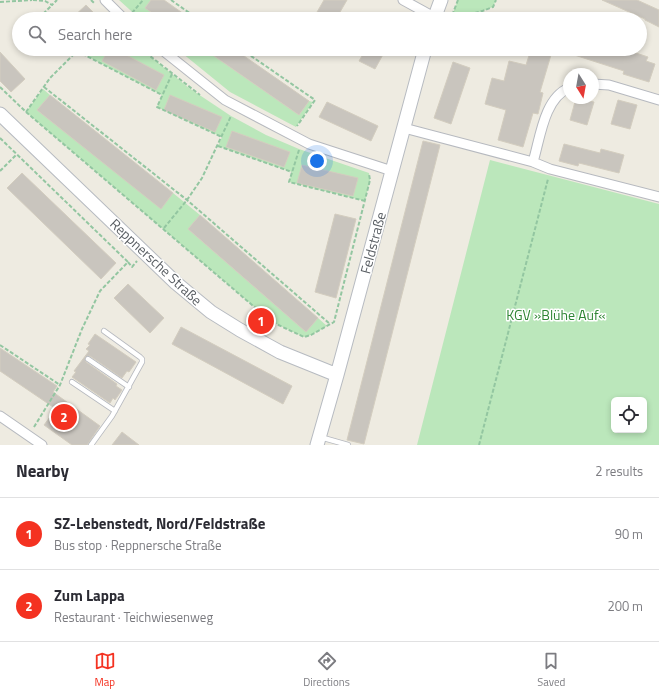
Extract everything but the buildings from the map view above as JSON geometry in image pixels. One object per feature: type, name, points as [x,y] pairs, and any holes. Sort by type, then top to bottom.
[{"type":"street","points":[[105,0],[117,12]]},
{"type":"street","points":[[402,0],[423,12]]},
{"type":"street","points":[[436,12],[441,0]]},
{"type":"street","points":[[170,56],[225,100],[309,144],[392,172]]},
{"type":"street","name":"Feldstraße","points":[[318,441],[338,375],[423,56]]},
{"type":"street","points":[[599,84],[609,85],[659,100]]},
{"type":"street","points":[[533,162],[548,109],[563,91]]},
{"type":"street","name":"Reppnersche Straße","points":[[0,114],[176,283],[211,312],[280,352],[338,375]]},
{"type":"street","points":[[404,128],[533,162],[550,169],[659,197]]},
{"type":"street","points":[[0,416],[42,445]]},
{"type":"lane","points":[[91,445],[115,411],[142,365],[142,359],[104,331]]},
{"type":"lane","points":[[88,359],[129,387]]},
{"type":"lane","points":[[72,382],[115,411]]},
{"type":"lane","name":"Feldstraße","points":[[318,441],[348,445]]},
{"type":"path","points":[[0,2],[33,0],[45,1],[52,5]]},
{"type":"path","points":[[45,12],[57,0]]},
{"type":"path","points":[[133,12],[143,0]]},
{"type":"path","points":[[171,0],[188,12]]},
{"type":"path","points":[[453,12],[458,0]]},
{"type":"path","points":[[481,12],[493,7],[496,0]]},
{"type":"path","points":[[26,112],[50,78],[72,56]]},
{"type":"path","points":[[89,56],[162,95]]},
{"type":"path","points":[[251,56],[314,100],[296,127]]},
{"type":"path","points":[[172,74],[157,108],[222,137]]},
{"type":"path","points":[[0,87],[26,112],[164,228],[272,322],[304,337],[311,335],[334,322],[370,180]]},
{"type":"path","points":[[44,87],[187,200],[330,324]]},
{"type":"path","points":[[164,228],[187,200],[202,178],[231,116]]},
{"type":"path","points":[[0,138],[132,267],[145,253]]},
{"type":"path","points":[[218,146],[292,172]]},
{"type":"path","points":[[299,149],[289,182],[365,201]]},
{"type":"path","points":[[0,171],[17,154]]},
{"type":"path","points":[[479,445],[550,169]]},
{"type":"path","points":[[34,428],[60,385],[82,329],[100,291],[128,262]]},
{"type":"path","points":[[0,345],[60,385]]},
{"type":"green space","points":[[119,0],[151,0],[145,8],[151,12],[132,12]]},
{"type":"green space","points":[[458,0],[496,0],[493,7],[478,12],[453,12]]},
{"type":"green space","points":[[87,56],[150,56],[189,88],[231,116],[266,135],[299,149],[369,173],[370,180],[365,201],[289,182],[292,172],[218,146],[222,137],[157,107],[162,95]]},
{"type":"green space","points":[[186,56],[214,56],[299,115],[309,101],[313,102],[296,127],[230,92]]},
{"type":"green space","points":[[43,89],[50,95],[37,110],[161,208],[173,193],[200,215],[188,229],[306,332],[318,318],[327,326],[311,335],[304,337],[272,322],[26,112]]},
{"type":"green space","name":"KGV »Blühe Auf«","points":[[490,160],[659,204],[659,445],[417,445]]},
{"type":"place","name":"SZ-Lebenstedt, Nord/Feldstraße","points":[[261,321]]},
{"type":"place","name":"Zum Lappa","points":[[64,417]]}]
